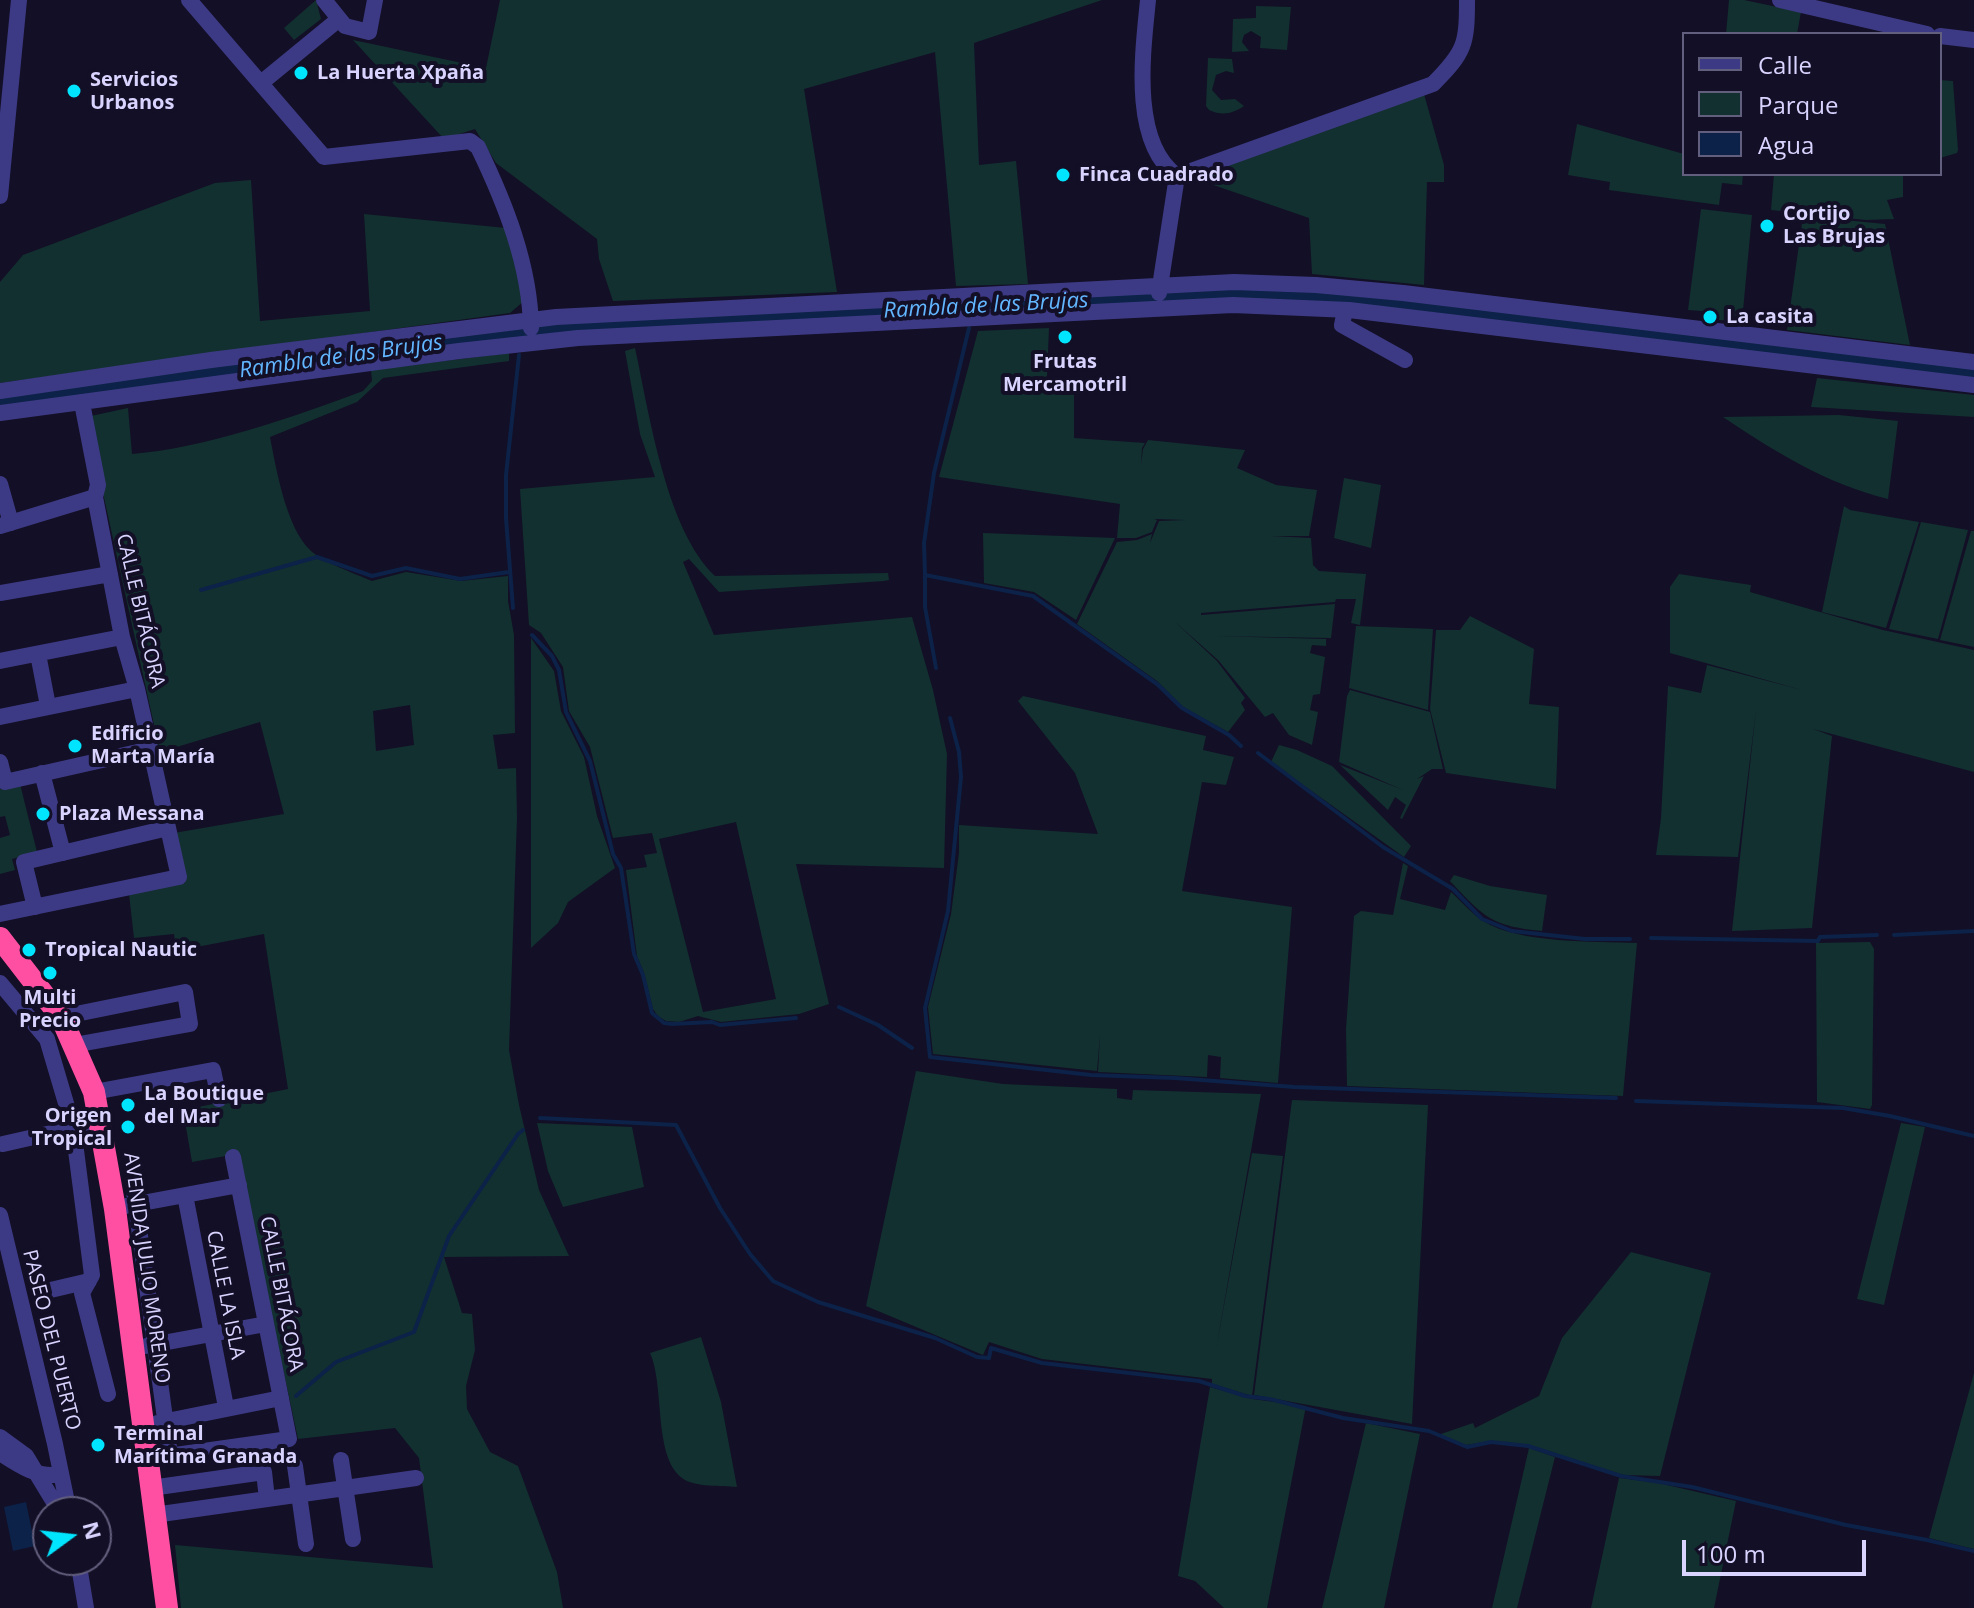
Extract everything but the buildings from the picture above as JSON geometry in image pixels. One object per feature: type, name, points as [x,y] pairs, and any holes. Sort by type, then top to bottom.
[{"type":"highway","name":"AVENIDA JULIO MORENO","points":[[5,948],[61,1017],[94,1092],[126,1207],[144,1346],[143,1426],[167,1608]]},
{"type":"street","points":[[0,196],[19,0]]},
{"type":"street","points":[[189,0],[324,157],[470,141],[478,147],[509,218],[522,262],[531,331]]},
{"type":"street","points":[[324,0],[345,26],[369,32],[375,0]]},
{"type":"street","points":[[1148,0],[1141,69],[1150,142],[1163,166],[1177,176]]},
{"type":"street","points":[[1177,176],[1433,84],[1453,64],[1467,36],[1467,0]]},
{"type":"street","points":[[1780,0],[1918,32]]},
{"type":"street","points":[[261,83],[339,19]]},
{"type":"street","points":[[1942,36],[1974,40]]},
{"type":"street","points":[[1159,296],[1177,176]]},
{"type":"street","points":[[0,391],[211,360],[531,331],[1159,296],[1234,282],[1360,289],[1974,362]]},
{"type":"street","points":[[0,413],[82,403],[531,331],[599,313],[1159,296],[1233,305],[1345,310],[1974,385]]},
{"type":"street","points":[[1345,310],[1342,325],[1405,360]]},
{"type":"street","name":"CALLE BITÁCORA","points":[[35,907],[179,877],[137,689],[122,637],[95,497],[98,485],[82,403]]},
{"type":"street","points":[[0,484],[6,525],[95,497]]},
{"type":"street","points":[[0,593],[110,574]]},
{"type":"street","points":[[0,661],[122,637]]},
{"type":"street","points":[[38,654],[48,706]]},
{"type":"street","points":[[0,717],[137,689]]},
{"type":"street","points":[[0,764],[5,782],[151,749]]},
{"type":"street","points":[[42,773],[63,853]]},
{"type":"street","points":[[0,914],[35,907],[24,862],[168,828]]},
{"type":"street","points":[[0,983],[47,1039],[73,1127],[92,1275],[82,1293],[108,1394]]},
{"type":"street","points":[[61,1017],[185,992],[190,1024],[74,1045]]},
{"type":"street","points":[[94,1092],[213,1070],[219,1099]]},
{"type":"street","points":[[3,1144],[100,1122]]},
{"type":"street","name":"CALLE BITÁCORA","points":[[170,1455],[289,1439],[233,1157]]},
{"type":"street","points":[[133,1184],[126,1207],[239,1185]]},
{"type":"street","name":"CALLE LA ISLA","points":[[185,1195],[225,1402]]},
{"type":"street","name":"PASEO DEL PUERTO","points":[[0,1215],[66,1496]]},
{"type":"street","points":[[42,1292],[89,1281]]},
{"type":"street","points":[[147,1459],[170,1455],[166,1422],[144,1346],[266,1324]]},
{"type":"street","points":[[143,1426],[281,1398]]},
{"type":"street","points":[[0,1437],[26,1456],[49,1496]]},
{"type":"street","points":[[0,1453],[22,1468],[31,1468],[46,1476],[61,1474]]},
{"type":"street","points":[[341,1460],[353,1539]]},
{"type":"street","points":[[295,1466],[306,1544]]},
{"type":"street","points":[[151,1488],[264,1472],[267,1499]]},
{"type":"street","points":[[154,1515],[416,1478]]},
{"type":"street","points":[[81,1576],[86,1608]]},
{"type":"green space","points":[[316,0],[321,19],[294,40],[284,28]]},
{"type":"green space","points":[[500,0],[1102,0],[974,43],[979,165],[1016,161],[1028,284],[956,286],[935,52],[804,89],[837,292],[613,301],[599,259],[597,239],[496,163],[475,129],[444,139],[353,40],[486,68]]},
{"type":"green space","points":[[1729,0],[1744,0],[1801,12],[1797,32],[1726,32]]},
{"type":"green space","points":[[1256,6],[1291,7],[1287,50],[1260,48],[1261,37],[1251,31],[1244,35],[1242,42],[1249,51],[1232,52],[1233,19],[1256,18]]},
{"type":"green space","points":[[1208,58],[1232,59],[1234,73],[1226,71],[1216,75],[1212,90],[1221,100],[1235,99],[1244,106],[1223,113],[1209,110],[1206,106]]},
{"type":"green space","points":[[1942,80],[1953,81],[1957,153],[1942,157]]},
{"type":"green space","points":[[1424,94],[1444,165],[1444,182],[1427,182],[1424,285],[1312,274],[1309,218],[1199,180],[1196,176]]},
{"type":"green space","points":[[1577,124],[1682,153],[1682,176],[1743,176],[1742,185],[1722,183],[1719,205],[1609,190],[1610,182],[1568,175]]},
{"type":"green space","points":[[1774,176],[1903,176],[1903,197],[1887,200],[1894,219],[1866,220],[1771,210]]},
{"type":"green space","points":[[251,180],[260,321],[370,311],[364,214],[506,228],[524,301],[510,313],[0,383],[0,282],[23,255],[215,183]]},
{"type":"green space","points":[[1701,209],[1752,215],[1742,321],[1717,320],[1716,312],[1688,310]]},
{"type":"green space","points":[[1803,216],[1885,224],[1910,345],[1787,330]]},
{"type":"green space","points":[[1049,328],[1047,377],[1074,381],[1074,438],[1145,443],[1141,465],[1148,440],[1245,450],[1237,468],[1276,485],[1317,490],[1309,536],[1271,536],[1311,538],[1313,565],[1319,571],[1366,574],[1360,625],[1351,623],[1356,599],[1201,613],[1335,604],[1331,638],[1215,636],[1326,639],[1326,646],[1312,645],[1310,653],[1325,657],[1320,694],[1313,695],[1310,710],[1318,712],[1312,745],[1289,735],[1273,713],[1265,717],[1218,660],[1174,621],[1217,661],[1245,698],[1241,703],[1245,710],[1228,732],[1183,707],[1157,681],[1077,624],[1117,542],[1137,540],[1152,534],[1150,543],[1159,521],[1186,520],[1154,519],[1157,520],[1152,532],[1136,538],[1117,538],[1120,504],[939,477],[978,331]]},
{"type":"green space","points":[[635,348],[672,501],[698,556],[715,576],[888,573],[889,580],[884,581],[719,592],[689,559],[683,562],[714,635],[912,617],[933,690],[947,754],[944,868],[796,864],[829,1004],[799,1014],[721,1022],[698,1016],[679,1022],[666,1021],[653,1009],[637,956],[626,870],[647,867],[644,855],[657,853],[652,833],[613,838],[590,747],[569,711],[563,667],[541,633],[529,625],[520,489],[655,477],[640,434],[625,351]],"holes":[[[736,822],[776,999],[703,1012],[659,839]]]},
{"type":"green space","points":[[509,353],[509,361],[383,378],[357,402],[270,437],[283,496],[294,527],[310,550],[322,559],[372,581],[406,572],[461,581],[508,576],[508,601],[514,635],[515,733],[493,735],[498,769],[516,768],[509,1050],[539,1190],[569,1256],[444,1257],[462,1313],[472,1314],[475,1350],[466,1386],[467,1409],[490,1452],[518,1466],[557,1572],[563,1608],[181,1608],[175,1545],[433,1568],[419,1458],[395,1428],[298,1439],[237,1154],[192,1162],[183,1110],[288,1089],[264,934],[176,951],[174,934],[134,938],[129,894],[185,883],[174,833],[284,814],[260,722],[160,752],[103,493],[91,416],[128,408],[132,454],[160,451],[249,430],[363,391],[372,381],[371,370]],"holes":[[[410,705],[414,745],[376,751],[373,711]]]},
{"type":"green space","points":[[1817,378],[1974,395],[1974,417],[1811,407]]},
{"type":"green space","points":[[1839,415],[1898,421],[1888,499],[1844,485],[1802,466],[1723,417]]},
{"type":"green space","points":[[1344,478],[1381,485],[1371,548],[1334,538]]},
{"type":"green space","points":[[1844,506],[1850,510],[1919,522],[1886,628],[1822,612]]},
{"type":"green space","points":[[1921,522],[1968,530],[1938,639],[1889,629]]},
{"type":"green space","points":[[1971,531],[1974,531],[1974,647],[1940,640]]},
{"type":"green space","points":[[983,533],[1115,538],[1076,620],[1034,592],[984,583]]},
{"type":"green space","points":[[1679,574],[1751,585],[1750,592],[1883,630],[1974,650],[1974,772],[1813,729],[1832,736],[1812,928],[1732,931],[1756,710],[1738,857],[1656,855],[1668,686],[1701,693],[1707,665],[1802,690],[1670,653],[1670,587]]},
{"type":"green space","points":[[1470,616],[1534,649],[1529,704],[1559,707],[1556,789],[1446,773],[1430,709],[1436,630],[1460,630]]},
{"type":"green space","points":[[1356,626],[1433,629],[1428,710],[1349,688]]},
{"type":"green space","points":[[531,638],[554,671],[561,711],[584,757],[597,816],[615,868],[568,902],[558,923],[531,948]]},
{"type":"green space","points":[[1350,690],[1430,712],[1443,769],[1432,769],[1417,779],[1424,776],[1402,819],[1406,805],[1395,797],[1388,810],[1340,765],[1403,790],[1339,762]]},
{"type":"green space","points":[[1023,696],[1206,736],[1203,750],[1234,757],[1226,785],[1202,782],[1182,891],[1292,907],[1278,1083],[1220,1078],[1221,1057],[1208,1055],[1207,1077],[1098,1072],[1100,1035],[1097,1071],[933,1054],[928,1007],[951,914],[959,853],[959,825],[1098,834],[1075,773],[1018,701]]},
{"type":"green space","points":[[1279,745],[1332,766],[1411,846],[1404,857],[1271,762]]},
{"type":"green space","points":[[20,784],[37,852],[12,859],[15,870],[0,874],[0,838],[10,835],[5,816],[0,817],[0,789]]},
{"type":"green space","points":[[1403,863],[1408,866],[1400,899],[1445,910],[1451,892],[1483,921],[1517,934],[1558,940],[1637,943],[1623,1096],[1347,1086],[1346,1029],[1354,916],[1361,911],[1393,915]]},
{"type":"green space","points":[[1454,875],[1490,886],[1547,895],[1542,931],[1511,926],[1490,918],[1450,881]]},
{"type":"green space","points":[[1870,942],[1874,949],[1872,1105],[1870,1109],[1817,1102],[1816,943]]},
{"type":"green space","points":[[916,1071],[1003,1084],[1117,1089],[1117,1098],[1132,1100],[1133,1090],[1261,1094],[1216,1349],[1252,1153],[1283,1156],[1252,1396],[1212,1384],[1212,1379],[1042,1359],[989,1342],[983,1355],[866,1306]]},
{"type":"green space","points":[[1292,1100],[1428,1105],[1412,1424],[1254,1395]]},
{"type":"green space","points":[[537,1123],[632,1127],[644,1187],[563,1207],[548,1171]]},
{"type":"green space","points":[[1901,1123],[1925,1127],[1884,1305],[1857,1299]]},
{"type":"green space","points":[[1631,1252],[1711,1273],[1660,1476],[1623,1475],[1528,1445],[1490,1441],[1466,1445],[1438,1435],[1473,1423],[1475,1428],[1539,1396],[1562,1338]]},
{"type":"green space","points":[[701,1337],[721,1402],[737,1487],[687,1481],[673,1468],[667,1454],[650,1353]]},
{"type":"green space","points":[[1974,1373],[1974,1549],[1929,1538]]},
{"type":"green space","points":[[1210,1387],[1252,1399],[1306,1406],[1267,1608],[1224,1608],[1195,1581],[1178,1576]]},
{"type":"green space","points":[[1366,1423],[1420,1434],[1384,1608],[1322,1608]]},
{"type":"green space","points":[[1529,1448],[1555,1457],[1517,1608],[1492,1608]]},
{"type":"green space","points":[[1619,1478],[1654,1482],[1736,1501],[1714,1608],[1591,1608]]},
{"type":"water","name":"Rambla de las Brujas","points":[[1307,288],[1974,366],[1974,380],[1342,305],[761,325],[0,410],[0,396],[465,330],[1049,294]]},
{"type":"water","points":[[26,1502],[32,1547],[13,1551],[4,1507]]},
{"type":"waterway","name":"Rambla de las Brujas","points":[[969,328],[934,473],[924,543],[925,575],[1033,596],[1157,684],[1182,708],[1229,735],[1241,746]]},
{"type":"waterway","points":[[513,608],[506,475],[519,355]]},
{"type":"waterway","points":[[201,590],[317,557],[372,576],[406,568],[460,579],[509,572]]},
{"type":"waterway","points":[[925,576],[925,607],[936,668]]},
{"type":"waterway","points":[[532,635],[552,656],[559,670],[566,712],[590,761],[613,854],[621,868],[634,954],[643,975],[652,1013],[664,1023],[672,1024],[712,1022],[720,1025],[796,1018]]},
{"type":"waterway","points":[[950,718],[959,752],[961,777],[948,911],[925,1008],[930,1057],[1091,1075],[1294,1087],[1616,1098]]},
{"type":"waterway","points":[[1258,753],[1383,847],[1453,889],[1482,919],[1512,931],[1585,939],[1630,939]]},
{"type":"waterway","points":[[1894,935],[1974,931]]},
{"type":"waterway","points":[[1651,938],[1818,941],[1820,937],[1877,935]]},
{"type":"waterway","points":[[839,1007],[878,1025],[912,1048]]},
{"type":"waterway","points":[[1636,1101],[1843,1108],[1974,1136]]},
{"type":"waterway","points":[[540,1118],[676,1125],[720,1208],[750,1254],[773,1281],[818,1302],[935,1338],[977,1357],[989,1358],[991,1348],[1042,1363],[1199,1381],[1245,1396],[1270,1399],[1343,1418],[1429,1431],[1467,1447],[1491,1442],[1528,1446],[1621,1476],[1692,1487],[1846,1525],[1974,1551]]},
{"type":"waterway","points":[[296,1396],[336,1362],[414,1332],[449,1236],[523,1130]]},
{"type":"place","name":"La Huerta Xpaña","points":[[301,73]]},
{"type":"place","name":"Servicios Urbanos","points":[[74,91]]},
{"type":"place","name":"Finca Cuadrado","points":[[1063,175]]},
{"type":"place","name":"Cortijo Las Brujas","points":[[1767,226]]},
{"type":"place","name":"La casita","points":[[1710,317]]},
{"type":"place","name":"Frutas Mercamotril","points":[[1065,337]]},
{"type":"place","name":"Edificio Marta María","points":[[75,746]]},
{"type":"place","name":"Plaza Messana","points":[[43,814]]},
{"type":"place","name":"Tropical Nautic","points":[[29,950]]},
{"type":"place","name":"Multi Precio","points":[[50,973]]},
{"type":"place","name":"La Boutique del Mar","points":[[128,1105]]},
{"type":"place","name":"Origen Tropical","points":[[128,1127]]},
{"type":"place","name":"Terminal Marítima Granada","points":[[98,1445]]}]
